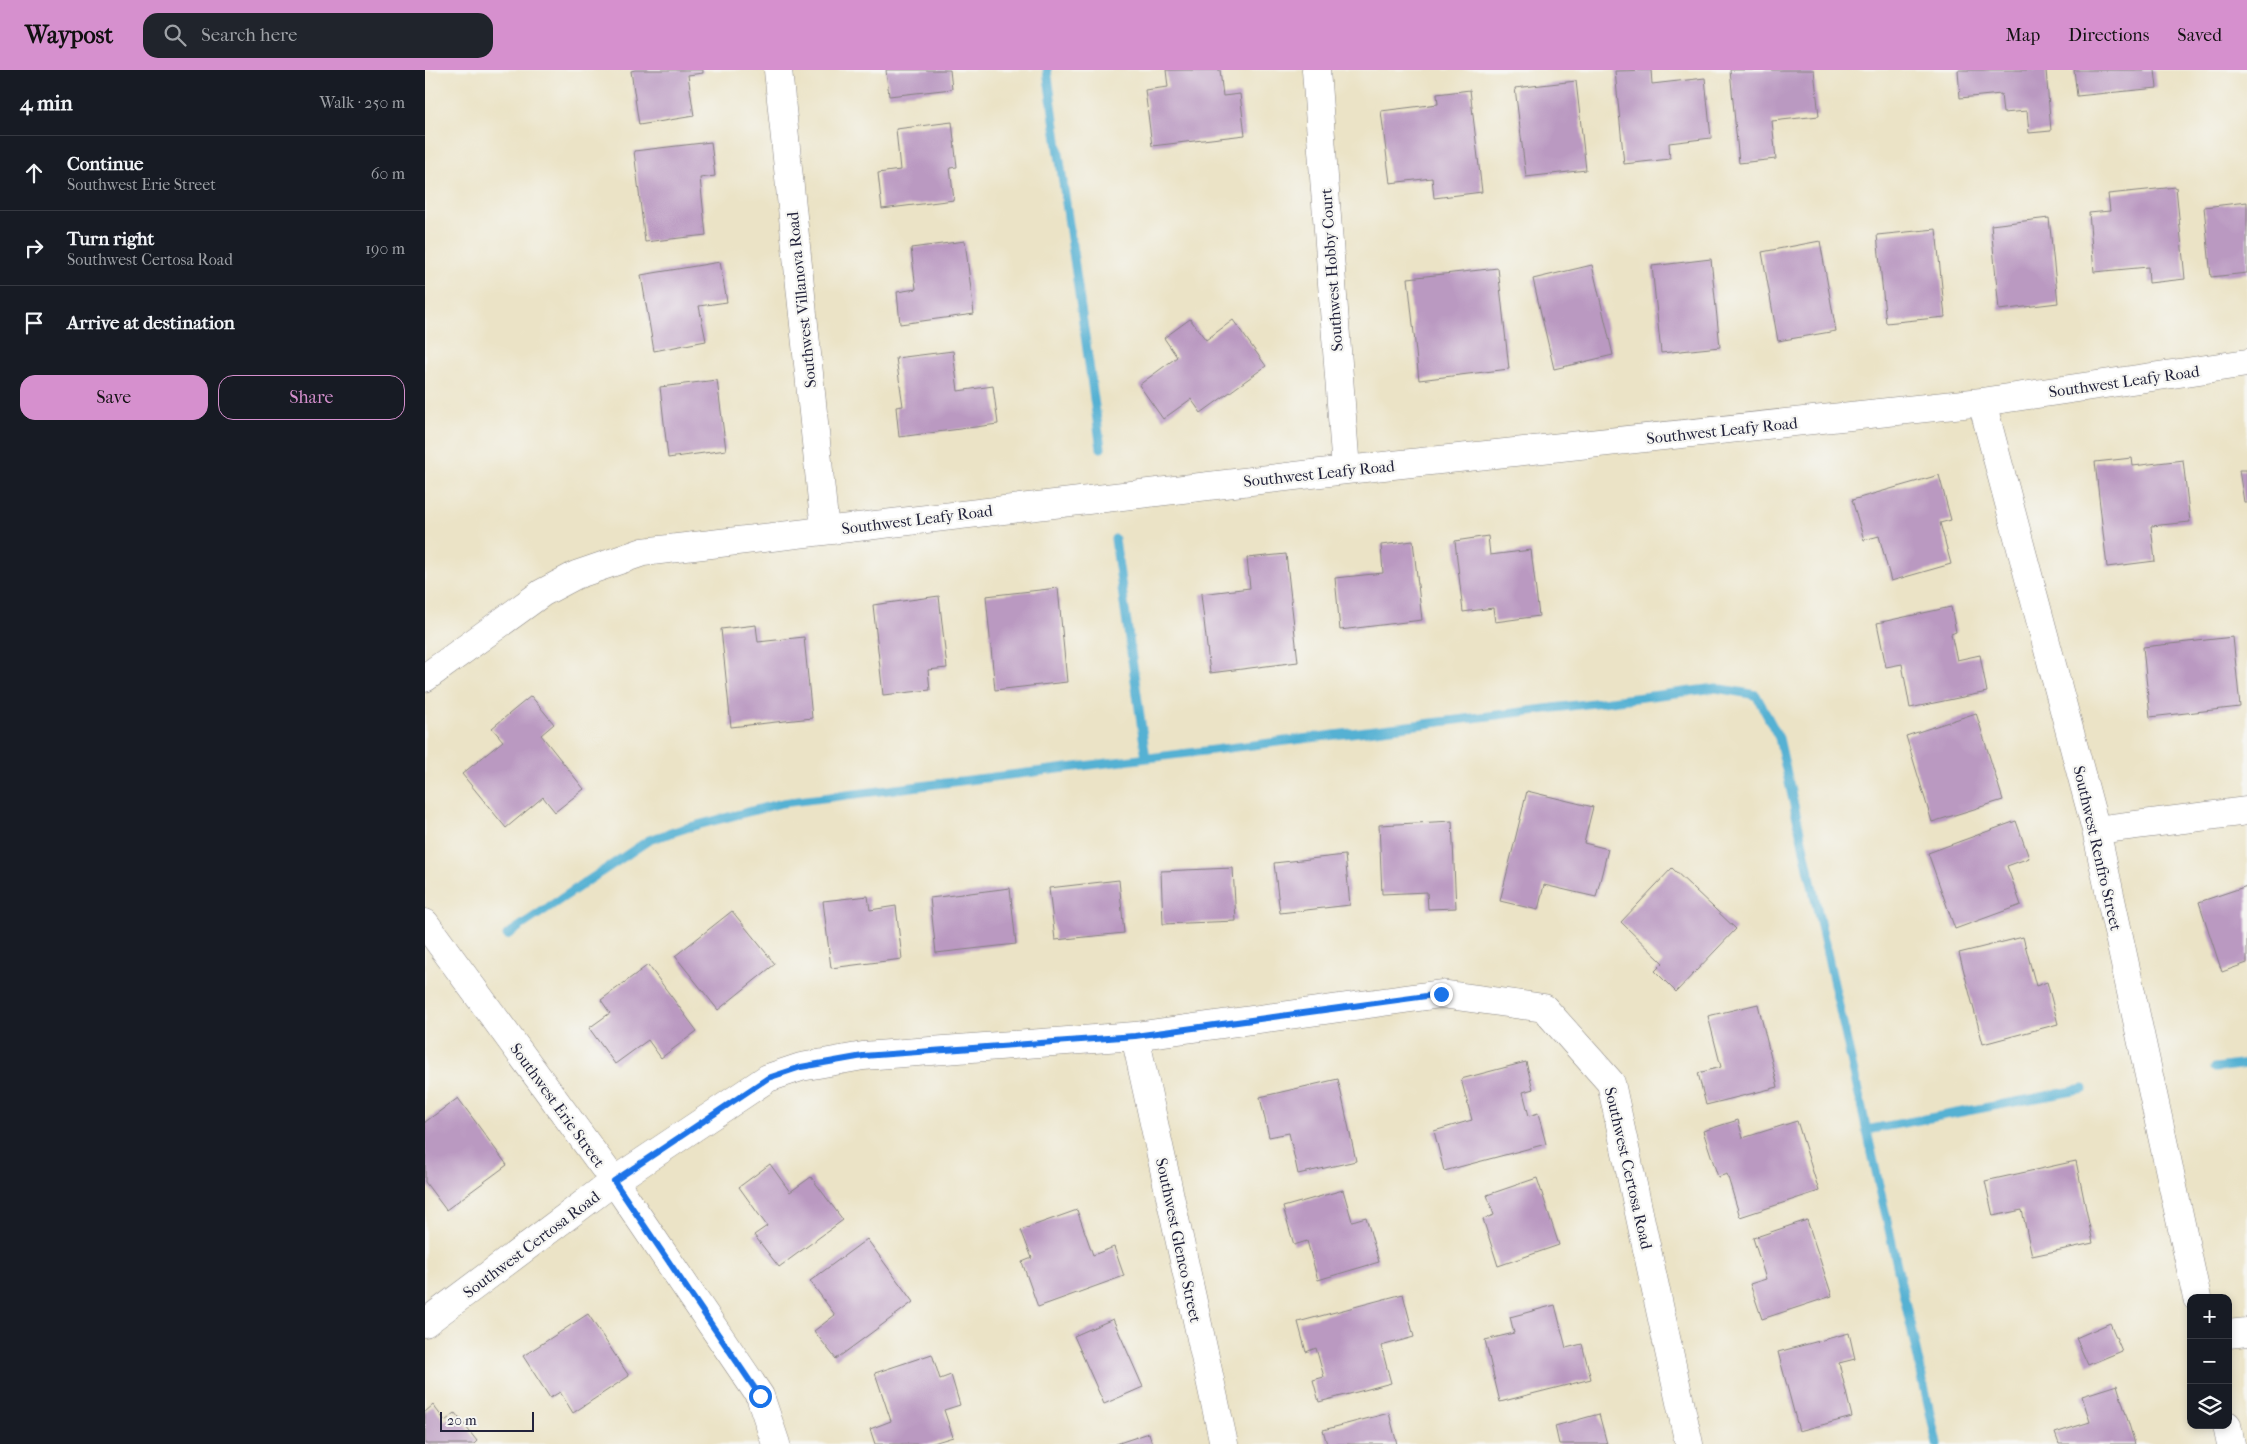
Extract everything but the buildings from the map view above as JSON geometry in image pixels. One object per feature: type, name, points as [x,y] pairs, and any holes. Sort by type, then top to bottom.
[{"type":"street","name":"Southwest Villanova Road","points":[[778,70],[825,530]]},
{"type":"street","name":"Southwest Hobby Court","points":[[1316,70],[1347,470]]},
{"type":"street","name":"Southwest Leafy Road","points":[[425,678],[542,593],[576,575],[643,552],[1347,470],[1982,402],[2247,363]]},
{"type":"street","name":"Southwest Renfro Street","points":[[1982,402],[2096,830],[2196,1294]]},
{"type":"street","points":[[2096,830],[2247,811]]},
{"type":"street","name":"Southwest Erie Street","points":[[425,923],[614,1181],[760,1396],[776,1444]]},
{"type":"street","name":"Southwest Certosa Road","points":[[425,1323],[614,1181],[768,1078],[801,1067],[863,1056],[1135,1036],[1441,994],[1544,1008],[1611,1084],[1689,1444]]},
{"type":"street","name":"Southwest Glenco Street","points":[[1135,1036],[1224,1444]]},
{"type":"street","points":[[2232,1334],[2247,1332]]},
{"type":"street","points":[[2228,1429],[2231,1444]]},
{"type":"waterway","points":[[1047,70],[1101,448]]},
{"type":"waterway","points":[[1115,539],[1146,758]]},
{"type":"waterway","points":[[507,935],[649,840],[686,828],[782,803],[1716,688],[1756,695],[1779,738],[1937,1444]]},
{"type":"waterway","points":[[2215,1068],[2247,1064]]},
{"type":"waterway","points":[[1866,1130],[2084,1089]]},
{"type":"route","points":[[760,1396],[614,1181],[768,1078],[801,1067],[863,1056],[1135,1036],[1441,994]]}]
